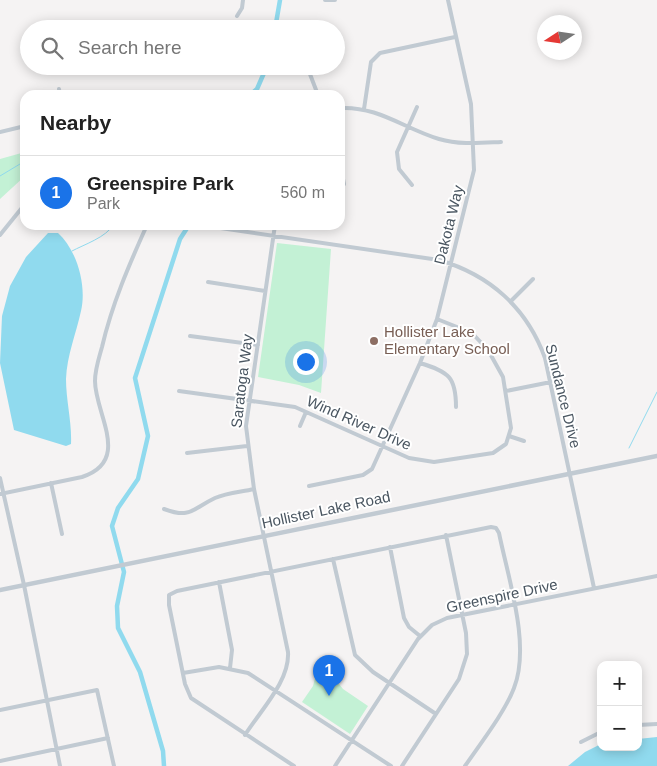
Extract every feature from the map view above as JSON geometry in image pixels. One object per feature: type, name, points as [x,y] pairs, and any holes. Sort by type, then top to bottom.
[{"type":"street","points":[[237,16],[242,8],[243,0]]},
{"type":"street","points":[[325,0],[335,0]]},
{"type":"street","name":"Dakota Way","points":[[309,486],[363,475],[372,469],[420,363],[437,319],[474,170],[471,104],[448,0]]},
{"type":"street","points":[[364,109],[371,62],[380,54],[456,37]]},
{"type":"street","points":[[310,75],[316,90]]},
{"type":"street","points":[[412,185],[399,169],[397,152],[417,107]]},
{"type":"street","points":[[345,108],[375,111],[408,127],[440,139],[474,143],[501,142]]},
{"type":"street","points":[[0,132],[20,127]]},
{"type":"street","points":[[0,235],[20,210]]},
{"type":"street","points":[[2,493],[90,474],[97,470],[106,455],[108,438],[96,390],[96,372],[110,311],[145,230]]},
{"type":"street","name":"Sundance Drive","points":[[234,230],[427,258],[451,264],[482,278],[511,300],[536,335],[546,358],[594,588]]},
{"type":"street","name":"Saratoga Way","points":[[245,735],[286,670],[288,658],[254,489],[247,446],[246,426],[275,230]]},
{"type":"street","points":[[511,300],[533,279]]},
{"type":"street","points":[[208,282],[265,291]]},
{"type":"street","points":[[437,319],[472,333],[488,350],[503,377],[511,428],[509,436],[524,441]]},
{"type":"street","points":[[190,336],[258,345]]},
{"type":"street","points":[[420,363],[446,373],[451,378],[456,390],[456,407]]},
{"type":"street","points":[[506,391],[551,382]]},
{"type":"street","name":"Wind River Drive","points":[[179,391],[295,407],[409,458],[434,462],[493,453],[506,444],[509,436]]},
{"type":"street","points":[[300,426],[306,412]]},
{"type":"street","points":[[187,453],[247,446]]},
{"type":"street","name":"Hollister Lake Road","points":[[0,590],[657,456]]},
{"type":"street","points":[[0,478],[24,585],[60,766]]},
{"type":"street","points":[[52,483],[62,534]]},
{"type":"street","points":[[164,509],[178,514],[190,513],[215,498],[254,489]]},
{"type":"street","points":[[294,766],[195,703],[187,692],[169,605],[170,595],[174,592],[219,582],[491,526],[496,528],[514,605],[521,655],[514,690],[465,766]]},
{"type":"street","points":[[402,766],[459,679],[465,664],[468,645],[446,535]]},
{"type":"street","points":[[390,547],[404,618],[409,627],[420,636]]},
{"type":"street","points":[[333,559],[355,655],[362,663],[388,683],[436,714]]},
{"type":"street","name":"Greenspire Drive","points":[[336,766],[420,636],[441,620],[657,576]]},
{"type":"street","points":[[219,582],[232,650],[230,668]]},
{"type":"street","points":[[183,672],[209,667],[230,668],[248,673],[391,766]]},
{"type":"street","points":[[0,710],[97,690],[114,766]]},
{"type":"street","points":[[642,725],[657,724]]},
{"type":"street","points":[[581,742],[597,734]]},
{"type":"street","points":[[0,761],[108,738]]},
{"type":"green space","points":[[20,153],[20,181],[0,199],[0,159]]},
{"type":"green space","points":[[277,243],[331,249],[321,393],[299,385],[258,377]]},
{"type":"green space","points":[[324,665],[343,689],[368,706],[350,734],[302,702],[313,686],[318,667]]},
{"type":"water","points":[[48,233],[58,233],[65,240],[79,269],[83,291],[83,301],[70,353],[66,379],[71,444],[66,446],[14,430],[0,363],[2,316],[10,286],[26,257]]},
{"type":"water","points":[[657,737],[657,766],[568,766],[585,752],[597,746],[597,751],[642,751],[642,739]]},
{"type":"waterway","points":[[277,20],[280,0]]},
{"type":"waterway","points":[[256,90],[263,75]]},
{"type":"waterway","points":[[0,176],[20,164]]},
{"type":"waterway","points":[[72,251],[100,237],[109,230]]},
{"type":"waterway","points":[[164,766],[163,751],[140,672],[118,628],[117,606],[124,572],[112,526],[118,508],[138,479],[148,436],[135,378],[180,239],[186,230]]},
{"type":"waterway","points":[[629,448],[657,392]]},
{"type":"place","name":"Hollister Lake Elementary School","points":[[374,341]]},
{"type":"place","name":"Greenspire Park","points":[[329,696]]}]
